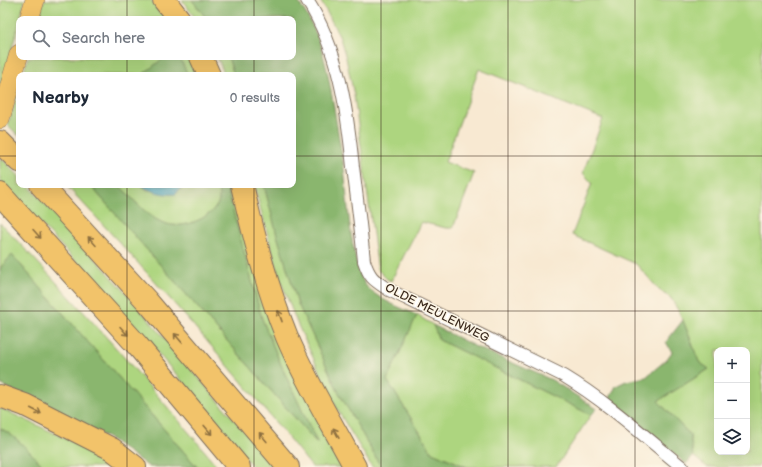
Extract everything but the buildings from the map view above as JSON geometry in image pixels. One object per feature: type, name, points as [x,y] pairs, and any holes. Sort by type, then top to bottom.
[{"type":"highway","points":[[164,0],[177,16]]},
{"type":"highway","points":[[202,60],[208,72]]},
{"type":"highway","points":[[0,142],[16,158]]},
{"type":"highway","points":[[44,188],[147,301],[288,467]]},
{"type":"highway","points":[[243,188],[269,286],[287,337],[309,384],[355,467]]},
{"type":"highway","points":[[5,199],[137,345],[238,467]]},
{"type":"highway","points":[[0,396],[25,405],[112,448],[136,467]]},
{"type":"main road","points":[[30,16],[35,0]]},
{"type":"main road","points":[[0,119],[17,60]]},
{"type":"street","name":"OLDE MEULENWEG","points":[[307,0],[326,36],[334,58],[341,85],[350,139],[364,261],[372,278],[389,290],[564,376],[588,391],[613,410],[682,467]]},
{"type":"green space","points":[[2,0],[25,0],[21,16],[16,16],[16,34],[0,90],[0,8]]},
{"type":"green space","points":[[44,0],[151,0],[165,16],[39,16]]},
{"type":"green space","points":[[182,0],[192,0],[205,16],[194,16]]},
{"type":"green space","points":[[192,0],[297,0],[305,13],[318,39],[329,79],[344,168],[348,213],[358,267],[363,280],[369,289],[392,304],[417,315],[387,380],[432,452],[467,467],[381,467],[338,391],[298,304],[265,188],[296,188],[296,72],[233,72],[229,60],[296,60],[296,16],[205,16]]},
{"type":"green space","points":[[320,0],[762,0],[762,460],[758,467],[707,467],[693,456],[690,435],[658,401],[709,369],[699,362],[679,312],[671,298],[659,290],[636,264],[572,235],[592,183],[583,173],[603,119],[479,69],[445,162],[474,173],[453,228],[446,228],[421,222],[391,281],[378,270],[354,95],[340,38]]},
{"type":"green space","points":[[27,60],[161,60],[146,72],[24,72]]},
{"type":"green space","points":[[161,60],[180,60],[186,72],[146,72]]},
{"type":"green space","points":[[180,60],[194,60],[200,72],[186,72]]},
{"type":"green space","points":[[218,60],[229,60],[233,72],[224,72]]},
{"type":"green space","points":[[16,98],[16,133],[8,125]]},
{"type":"green space","points":[[0,157],[16,173],[16,188],[31,188],[120,286],[275,467],[253,467],[130,321],[0,182]]},
{"type":"green space","points":[[69,188],[93,188],[317,443],[284,372],[262,319],[227,188],[235,188],[347,467],[312,467],[253,395],[130,254]]},
{"type":"green space","points":[[93,188],[122,188],[155,219],[166,224],[177,225],[193,222],[210,213],[217,205],[219,200],[218,188],[227,188],[262,319],[284,372],[318,444]]},
{"type":"green space","points":[[122,188],[145,188],[147,190],[218,188],[219,194],[217,205],[210,213],[187,224],[166,224],[155,219]]},
{"type":"green space","points":[[255,188],[265,188],[298,304],[338,391],[381,467],[372,467],[337,409],[297,323],[280,279]]},
{"type":"green space","points":[[0,223],[111,343],[218,467],[197,467],[12,255],[0,270]]},
{"type":"green space","points":[[12,255],[197,467],[149,467],[112,440],[0,384],[0,270]]},
{"type":"green space","points":[[417,315],[433,325],[439,340],[591,415],[556,467],[467,467],[432,452],[387,380]]},
{"type":"green space","points":[[683,320],[699,362],[709,369],[658,401],[690,435],[693,456],[686,464],[610,398],[616,386],[626,381],[646,377],[666,360],[672,352],[666,342]]},
{"type":"green space","points":[[433,325],[476,347],[552,380],[597,409],[591,415],[439,340]]},
{"type":"green space","points":[[0,408],[82,446],[120,467],[44,467],[18,441],[0,428]]},
{"type":"green space","points":[[0,428],[18,441],[44,467],[0,467]]},
{"type":"water","points":[[146,188],[181,188],[176,194],[167,194]]}]
